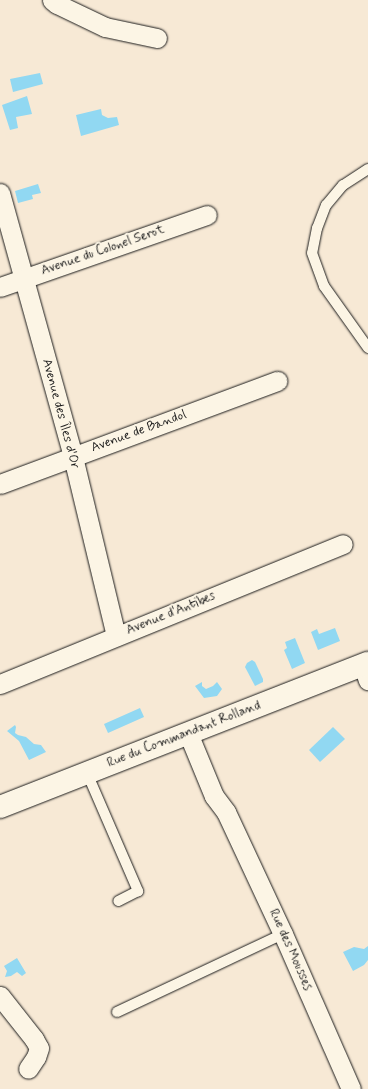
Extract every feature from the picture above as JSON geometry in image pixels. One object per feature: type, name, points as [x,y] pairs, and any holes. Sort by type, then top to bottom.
[{"type":"street","points":[[52,0],[57,4],[106,27],[157,38]]},
{"type":"street","name":"Avenue des Îles d'Or","points":[[0,193],[73,457],[116,636]]},
{"type":"street","name":"Avenue du Colonel Serot","points":[[0,287],[207,215]]},
{"type":"street","name":"Avenue de Bandol","points":[[0,484],[278,381]]},
{"type":"street","name":"Avenue d'Antibes","points":[[0,684],[343,544]]},
{"type":"street","name":"Rue du Commandant Rolland","points":[[0,807],[193,731],[366,670]]},
{"type":"street","name":"Rue des Mousses","points":[[193,731],[214,796],[226,812],[283,934],[351,1089]]},
{"type":"street","points":[[0,996],[34,1039],[39,1048],[28,1069]]},
{"type":"lane","points":[[368,169],[343,185],[326,205],[317,228],[312,253],[324,286],[368,348]]},
{"type":"lane","points":[[87,772],[138,891],[118,902]]},
{"type":"lane","points":[[117,1012],[283,934]]},
{"type":"water","points":[[40,73],[43,84],[13,92],[10,79]]},
{"type":"water","points":[[27,96],[32,114],[16,117],[18,128],[10,130],[2,105]]},
{"type":"water","points":[[101,109],[102,115],[108,118],[117,117],[119,125],[81,136],[76,115]]},
{"type":"water","points":[[38,184],[41,193],[32,195],[33,199],[18,203],[15,191]]},
{"type":"water","points":[[335,628],[340,641],[318,650],[311,632],[317,629],[319,634]]},
{"type":"water","points":[[295,638],[305,663],[292,669],[284,650],[287,648],[285,642]]},
{"type":"water","points":[[252,660],[255,662],[263,679],[263,682],[255,686],[245,667],[247,663]]},
{"type":"water","points":[[202,682],[202,686],[206,689],[213,686],[217,682],[222,689],[217,696],[204,698],[195,686]]},
{"type":"water","points":[[140,708],[144,717],[108,733],[104,724]]},
{"type":"water","points":[[15,725],[15,733],[26,737],[34,744],[41,745],[46,752],[29,760],[19,741],[7,731]]},
{"type":"water","points":[[333,727],[345,739],[320,762],[309,750]]},
{"type":"water","points":[[368,946],[368,960],[364,965],[353,971],[343,952],[354,947],[364,949]]},
{"type":"water","points":[[17,958],[26,973],[22,976],[17,972],[11,976],[5,977],[7,971],[4,966]]}]
